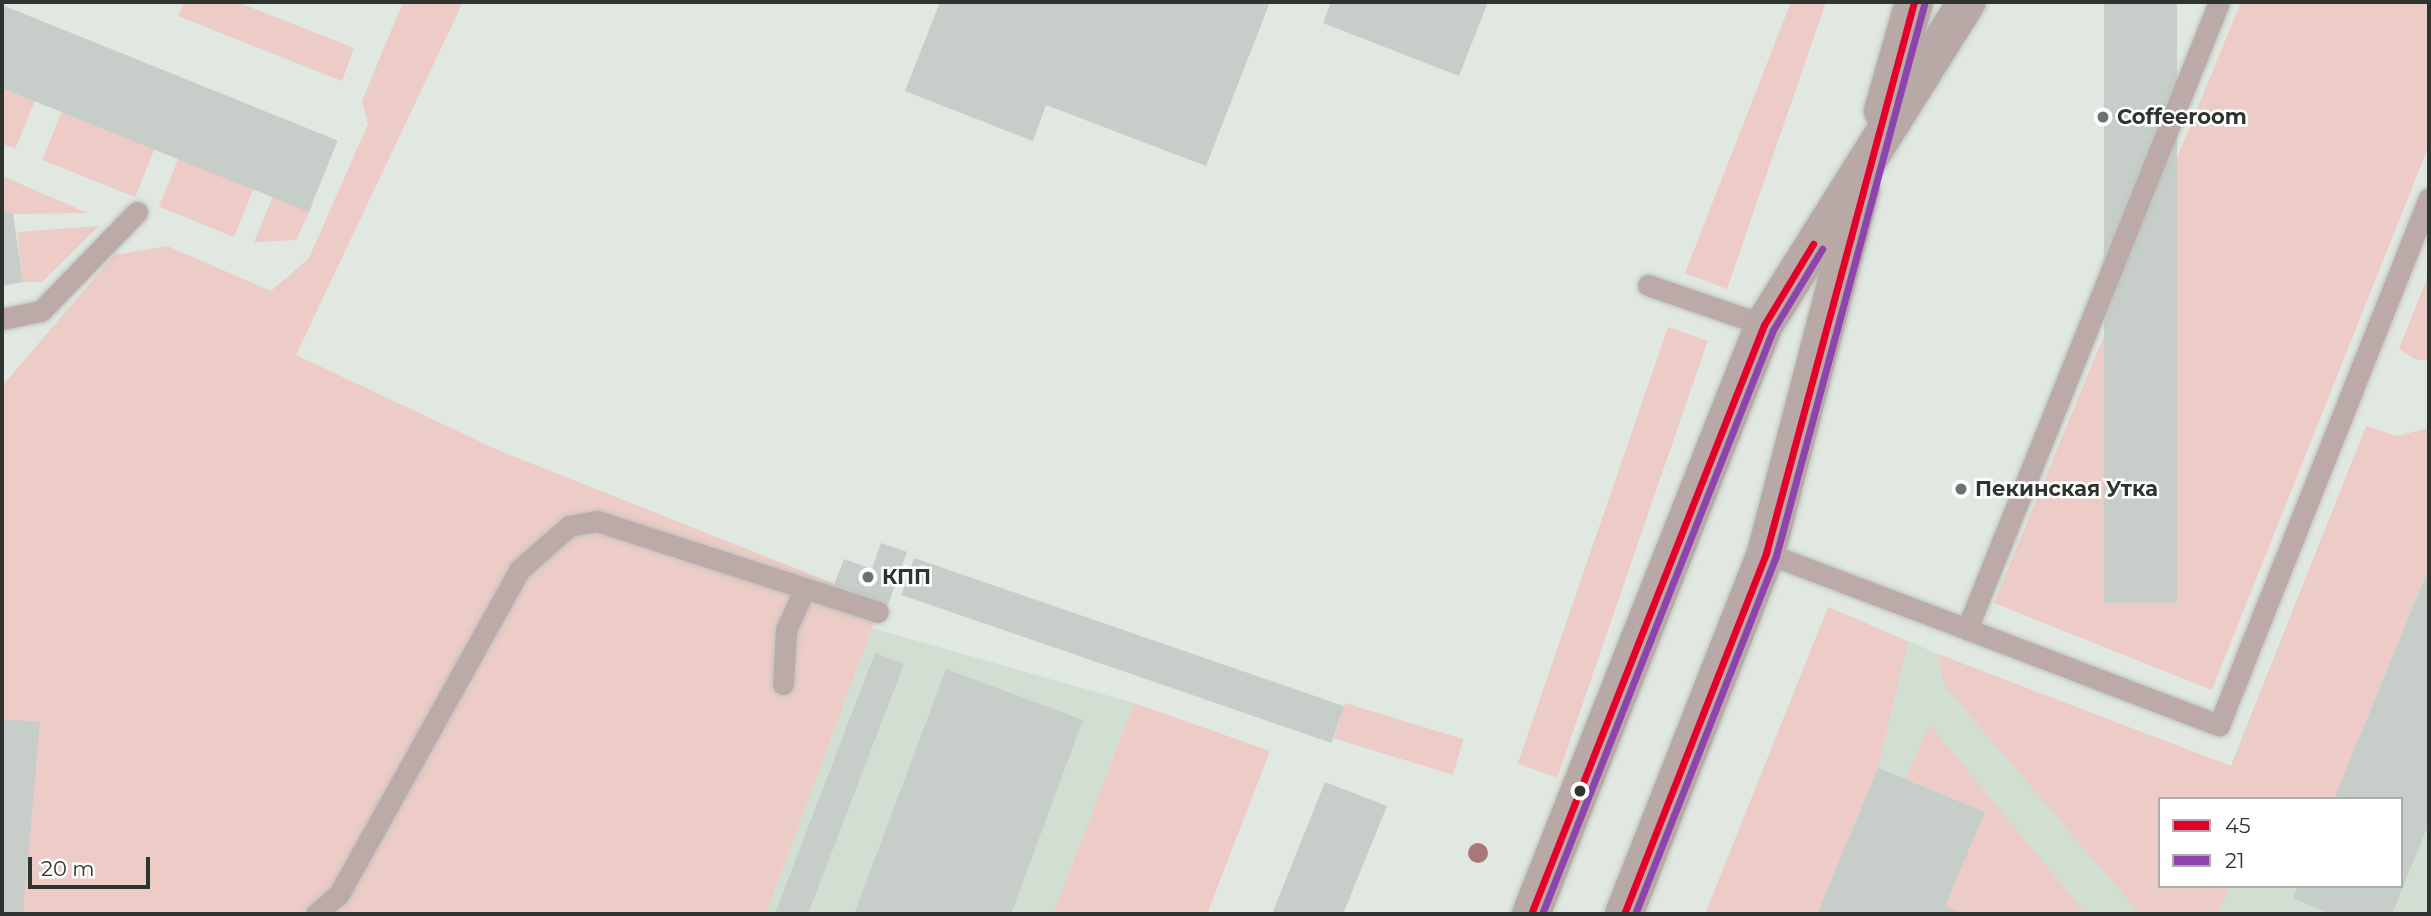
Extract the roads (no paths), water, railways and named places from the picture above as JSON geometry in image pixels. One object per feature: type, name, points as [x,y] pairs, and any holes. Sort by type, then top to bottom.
[{"type":"main road","points":[[1531,914],[1764,325],[1872,148],[1967,2]]},
{"type":"main road","points":[[1624,914],[1766,553],[1872,148],[1898,6]]},
{"type":"lane","points":[[1967,629],[2219,2]]},
{"type":"lane","points":[[1766,553],[2219,725],[2429,198]]},
{"type":"lane","points":[[2,319],[41,311],[137,212]]},
{"type":"lane","points":[[1648,285],[1764,325]]},
{"type":"lane","points":[[316,914],[340,894],[519,570],[569,526],[597,521],[878,612]]},
{"type":"lane","points":[[783,684],[786,630],[805,588]]},
{"type":"place","name":"Coffeeroom","points":[[2103,117]]},
{"type":"place","name":"Пекинская Утка","points":[[1961,489]]},
{"type":"place","name":"КПП","points":[[868,577]]}]
